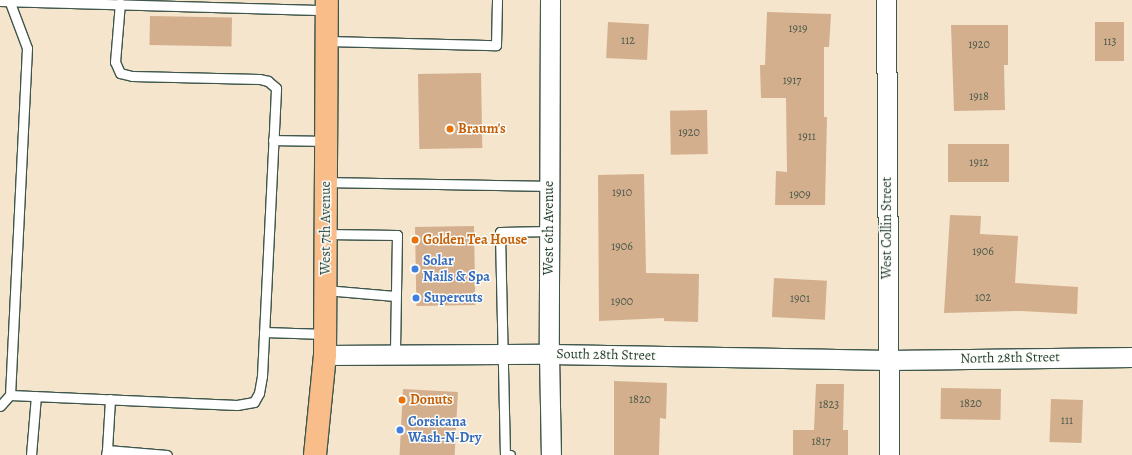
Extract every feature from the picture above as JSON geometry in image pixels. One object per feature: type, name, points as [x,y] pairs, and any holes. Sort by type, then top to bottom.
[{"type":"main road","name":"West 7th Avenue","points":[[316,455],[325,345],[327,5]]},
{"type":"street","name":"West 6th Avenue","points":[[550,0],[549,354],[551,455]]},
{"type":"street","name":"West Collin Street","points":[[886,0],[889,455]]},
{"type":"street","name":"South 28th Street","points":[[325,345],[395,355],[549,354],[888,360]]},
{"type":"street","name":"North 28th Street","points":[[888,360],[1132,356]]},
{"type":"lane","points":[[327,41],[496,45],[497,0]]},
{"type":"lane","points":[[0,406],[10,394],[27,48],[6,1],[327,5]]},
{"type":"lane","points":[[10,394],[237,405],[254,402],[259,393],[262,376],[276,88],[268,81],[132,76],[120,73],[115,62],[120,3]]},
{"type":"lane","points":[[273,140],[326,141]]},
{"type":"lane","points":[[326,182],[549,186]]},
{"type":"lane","points":[[510,455],[505,455],[500,232],[549,231]]},
{"type":"lane","points":[[326,234],[397,235],[395,355]]},
{"type":"lane","points":[[325,290],[396,296]]},
{"type":"lane","points":[[264,332],[325,345]]},
{"type":"lane","points":[[31,455],[36,396]]},
{"type":"lane","points":[[110,399],[106,452],[167,455]]},
{"type":"building","points":[[767,12],[831,14],[829,47],[824,47],[824,117],[827,117],[825,205],[775,205],[776,171],[787,172],[786,98],[761,98],[760,65],[765,65]]},
{"type":"building","points":[[150,16],[232,17],[231,46],[149,45]]},
{"type":"building","points":[[608,22],[649,24],[647,60],[606,58]]},
{"type":"building","points":[[1095,22],[1124,22],[1124,61],[1095,61]]},
{"type":"building","points":[[951,25],[1008,25],[1008,65],[1004,65],[1005,110],[954,111]]},
{"type":"building","name":"Braum's","points":[[481,73],[482,148],[419,149],[418,74]]},
{"type":"building","points":[[707,110],[708,154],[671,155],[670,111]]},
{"type":"building","points":[[948,144],[1009,144],[1009,182],[948,182]]},
{"type":"building","points":[[644,174],[646,273],[699,274],[698,322],[664,321],[664,318],[599,321],[598,175]]},
{"type":"building","points":[[950,215],[981,216],[980,234],[1018,236],[1015,283],[1078,287],[1077,314],[1021,311],[944,313]]},
{"type":"building","points":[[474,226],[475,305],[416,306],[415,227]]},
{"type":"building","points":[[774,278],[827,281],[825,320],[772,317]]},
{"type":"building","points":[[614,381],[667,383],[666,419],[660,418],[659,455],[614,455]]},
{"type":"building","points":[[816,384],[844,384],[843,430],[848,430],[848,455],[793,455],[793,430],[814,430]]},
{"type":"building","points":[[941,388],[1001,389],[1000,420],[940,419]]},
{"type":"building","points":[[403,389],[458,392],[455,455],[400,455]]},
{"type":"building","points":[[1051,399],[1083,400],[1081,443],[1049,442]]},
{"type":"place","name":"Braum's","points":[[450,129]]},
{"type":"place","name":"Golden Tea House","points":[[415,240]]},
{"type":"place","name":"Solar Nails & Spa","points":[[415,269]]},
{"type":"place","name":"Supercuts","points":[[416,298]]},
{"type":"place","name":"Donuts","points":[[402,400]]},
{"type":"place","name":"Corsicana Wash-N-Dry","points":[[400,430]]}]
